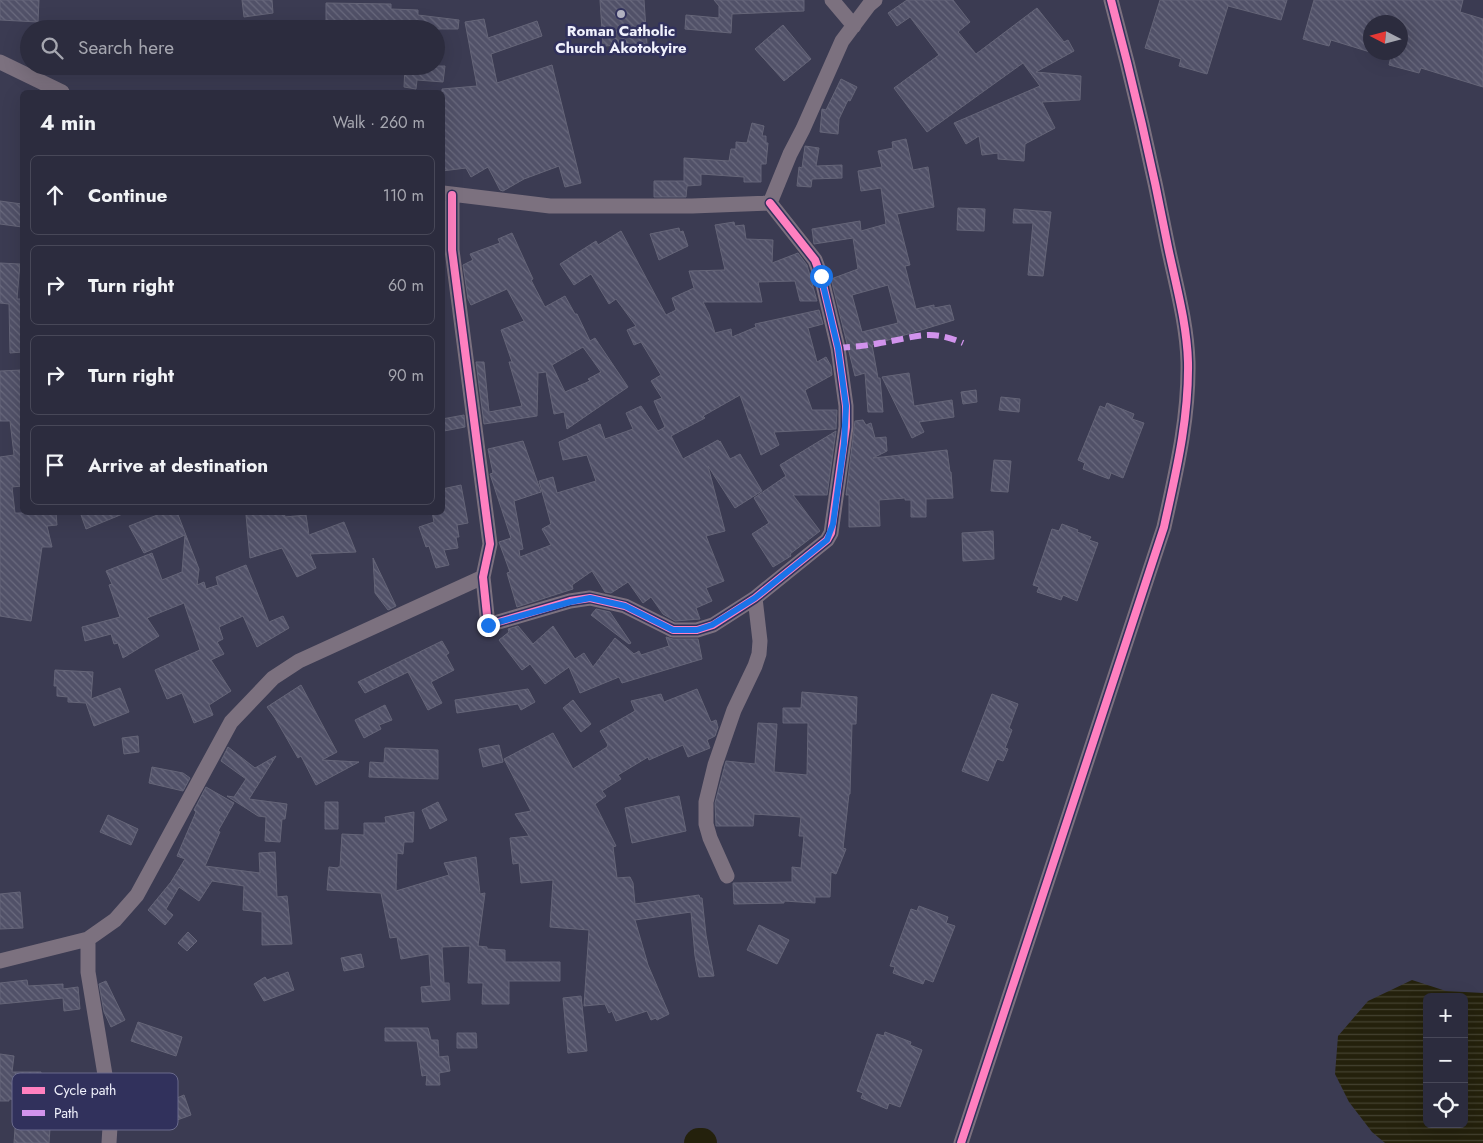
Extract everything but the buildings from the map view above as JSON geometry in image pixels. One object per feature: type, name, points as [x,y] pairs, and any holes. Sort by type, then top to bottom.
[{"type":"street","points":[[832,0],[854,26]]},
{"type":"street","points":[[770,203],[790,154],[842,41],[869,5],[875,0]]},
{"type":"street","points":[[961,1143],[1164,527],[1183,438],[1187,401],[1188,361],[1184,325],[1149,148],[1111,0]]},
{"type":"street","points":[[0,62],[20,72]]},
{"type":"street","points":[[27,75],[58,90]]},
{"type":"street","points":[[447,194],[550,206],[692,206],[770,203],[806,246],[815,260],[821,276],[838,348],[846,406],[846,427],[833,524],[827,540],[755,598],[712,625],[697,630],[673,630],[625,606],[590,598],[488,625],[483,577],[490,544],[452,250],[447,194]]},
{"type":"street","points":[[0,962],[88,939],[115,920],[137,895],[231,722],[273,678],[299,661],[483,577]]},
{"type":"street","points":[[727,876],[710,838],[706,824],[706,802],[715,765],[734,710],[759,654],[760,641],[755,598]]},
{"type":"street","points":[[88,939],[88,972],[105,1073]]},
{"type":"street","points":[[109,1143],[110,1130]]},
{"type":"shaded area","points":[[1412,980],[1446,991],[1483,993],[1483,1143],[1385,1143],[1372,1132],[1349,1102],[1335,1074],[1338,1036],[1368,1001]]},
{"type":"marked path","points":[[838,348],[931,335],[951,338],[963,343]]},
{"type":"cycle path","points":[[961,1143],[1164,527],[1184,425],[1188,362],[1183,319],[1142,123],[1111,0]]},
{"type":"cycle path","points":[[452,195],[452,250],[490,544],[483,577],[488,625],[570,601],[590,598],[625,606],[673,630],[697,630],[713,625],[755,598],[827,540],[831,533],[846,427],[846,406],[838,348],[821,276],[815,260],[770,203]]},
{"type":"place","name":"Roman Catholic Church Akotokyire","points":[[621,14]]},
{"type":"route","points":[[488,625],[580,599],[590,598],[625,606],[673,630],[697,630],[712,625],[755,598],[827,540],[833,524],[846,427],[846,406],[838,348],[821,276]]}]
